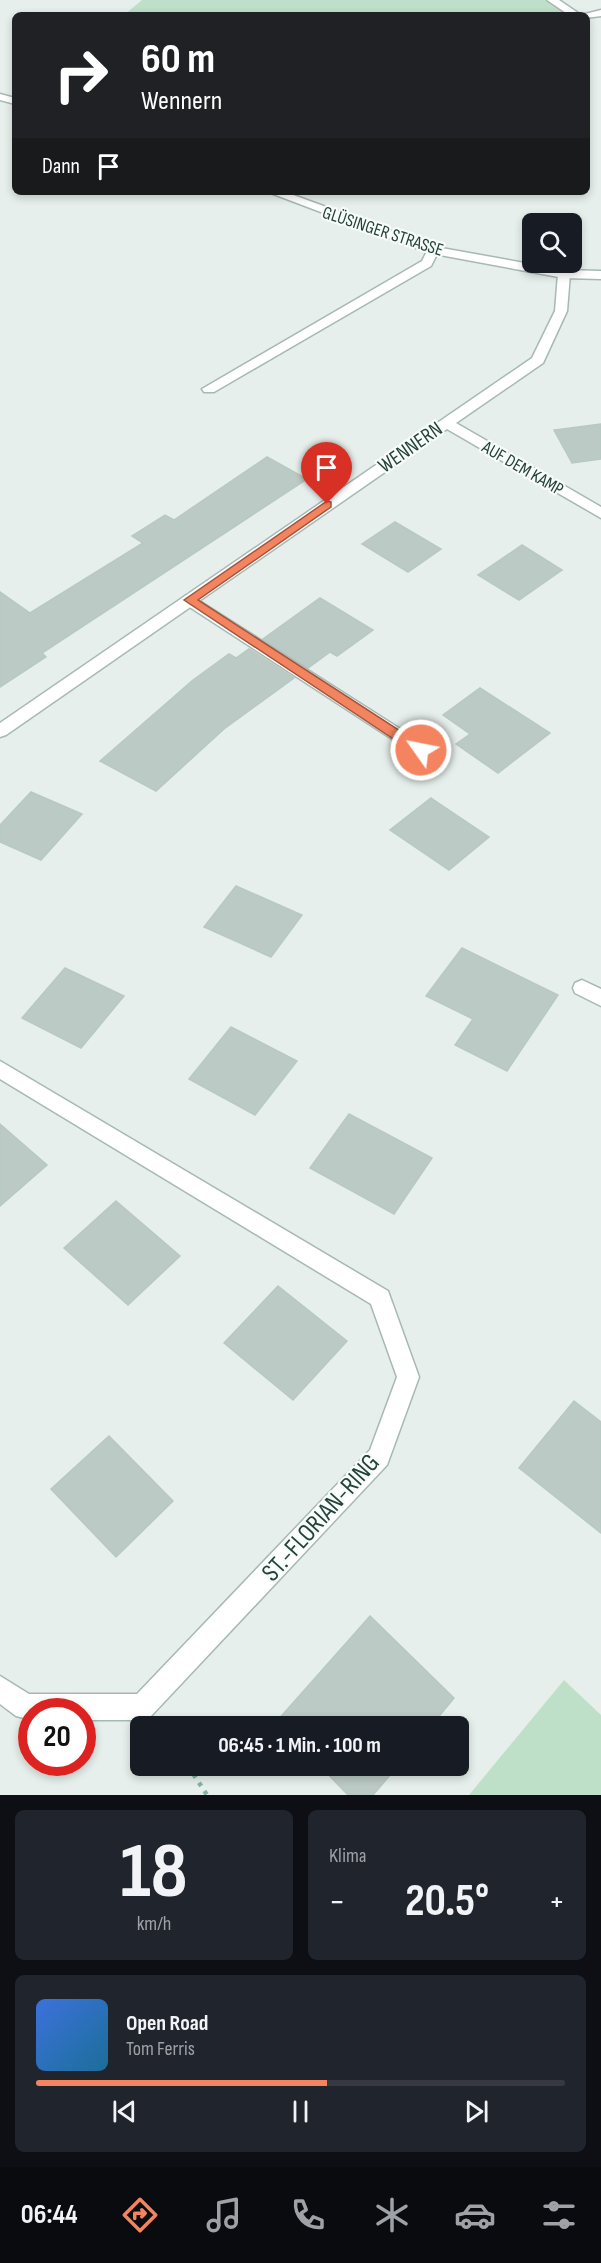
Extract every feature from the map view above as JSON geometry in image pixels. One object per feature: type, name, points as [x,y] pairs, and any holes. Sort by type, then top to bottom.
[{"type":"street","points":[[552,0],[571,12]]},
{"type":"street","name":"GLÜSINGER STRASSE","points":[[282,195],[433,250],[564,274],[601,275]]},
{"type":"street","points":[[209,390],[427,263],[433,250]]},
{"type":"street","name":"WENNERN","points":[[0,731],[538,360],[561,311],[564,274]]},
{"type":"street","name":"AUF DEM KAMP","points":[[445,422],[601,513]]},
{"type":"street","points":[[190,600],[421,750]]},
{"type":"street","points":[[582,988],[601,998]]},
{"type":"street","name":"ST.-FLORIAN-RING","points":[[0,1069],[380,1298],[408,1377],[380,1457],[142,1707],[25,1707],[0,1688]]},
{"type":"path","points":[[195,1776],[207,1795]]},
{"type":"green space","points":[[142,0],[545,0],[565,12],[128,12]]},
{"type":"green space","points":[[564,1680],[601,1715],[601,1795],[469,1795]]},
{"type":"building","points":[[601,424],[601,459],[572,463],[554,430]]},
{"type":"building","points":[[267,457],[307,479],[42,653],[46,657],[0,687],[0,592],[30,613],[143,543],[132,536],[165,515],[174,520]]},
{"type":"building","points":[[395,522],[441,549],[408,572],[362,544]]},
{"type":"building","points":[[522,545],[562,570],[519,600],[478,575]]},
{"type":"building","points":[[320,598],[373,630],[337,656],[330,652],[308,668],[263,639]]},
{"type":"building","points":[[249,649],[294,678],[224,729],[156,791],[100,761],[193,680],[229,654],[236,658]]},
{"type":"building","points":[[480,688],[550,733],[498,773],[456,744],[470,734],[443,715]]},
{"type":"building","points":[[31,792],[82,814],[41,860],[0,842],[0,825]]},
{"type":"building","points":[[431,798],[489,837],[449,870],[390,830]]},
{"type":"building","points":[[236,886],[302,915],[271,957],[204,927]]},
{"type":"building","points":[[462,948],[558,995],[507,1071],[455,1045],[473,1019],[426,996]]},
{"type":"building","points":[[65,968],[124,996],[81,1048],[22,1018]]},
{"type":"building","points":[[231,1027],[297,1061],[255,1115],[189,1079]]},
{"type":"building","points":[[349,1114],[432,1158],[394,1214],[310,1168]]},
{"type":"building","points":[[0,1124],[47,1165],[0,1206]]},
{"type":"building","points":[[116,1201],[180,1256],[128,1305],[64,1248]]},
{"type":"building","points":[[278,1286],[347,1341],[293,1400],[224,1343]]},
{"type":"building","points":[[574,1401],[601,1422],[601,1533],[519,1468]]},
{"type":"building","points":[[109,1436],[173,1501],[116,1557],[51,1489]]},
{"type":"building","points":[[370,1616],[454,1698],[439,1716],[281,1716]]},
{"type":"building","points":[[330,1776],[389,1776],[373,1795],[348,1795]]},
{"type":"route","points":[[327,504],[190,600],[421,750]]}]
